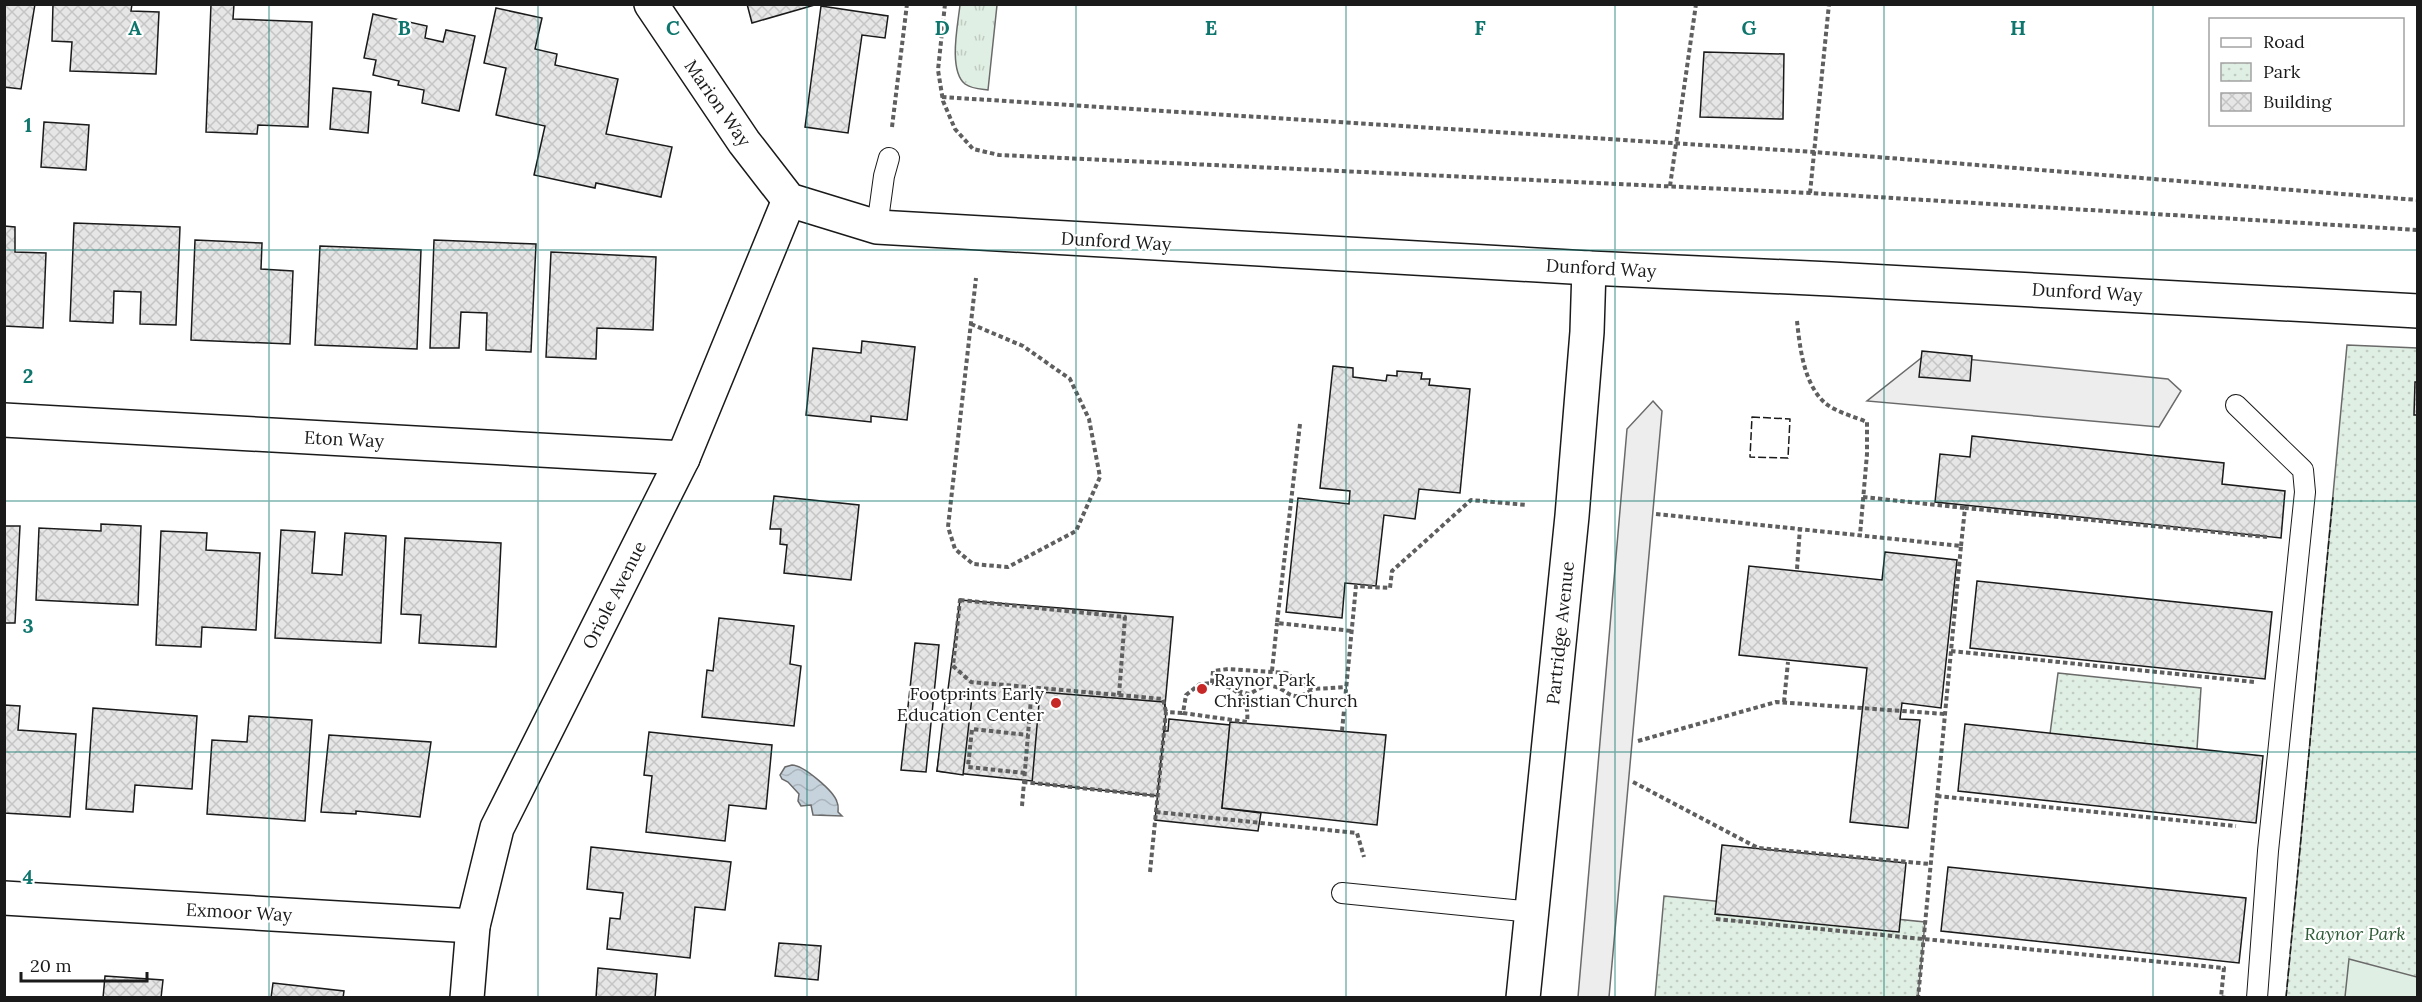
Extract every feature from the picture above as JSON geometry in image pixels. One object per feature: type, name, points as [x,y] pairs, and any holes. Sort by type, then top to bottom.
[{"type":"street","name":"Marion Way","points":[[651,4],[744,142],[789,200]]},
{"type":"street","name":"Dunford Way","points":[[789,200],[877,227],[1589,268],[2418,311]]},
{"type":"street","name":"Oriole Avenue","points":[[467,998],[473,926],[497,828],[683,458],[789,200]]},
{"type":"street","name":"Partridge Avenue","points":[[1523,998],[1572,516],[1587,332],[1589,268]]},
{"type":"street","name":"Eton Way","points":[[4,420],[683,458]]},
{"type":"street","name":"Exmoor Way","points":[[4,898],[473,926]]},
{"type":"lane","points":[[877,227],[884,176],[889,158]]},
{"type":"lane","points":[[2236,405],[2303,470],[2305,492],[2269,839],[2257,998]]},
{"type":"lane","points":[[1342,893],[1532,912]]},
{"type":"path","points":[[889,158],[907,4]]},
{"type":"path","points":[[945,4],[938,70],[942,97],[955,129],[973,149],[999,155],[1810,193],[2418,230]]},
{"type":"path","points":[[1670,186],[1696,4]]},
{"type":"path","points":[[1810,193],[1829,4]]},
{"type":"path","points":[[942,97],[1814,152],[2418,200]]},
{"type":"path","points":[[970,324],[1023,346],[1070,379],[1089,419],[1100,477],[1076,531],[1008,567],[973,564],[955,549],[948,528],[970,324],[976,278]]},
{"type":"path","points":[[1797,321],[1799,342],[1811,386],[1827,404],[1868,423],[1868,454],[1860,535]]},
{"type":"path","points":[[1272,671],[1300,424]]},
{"type":"path","points":[[1863,497],[2267,537]]},
{"type":"path","points":[[1342,731],[1356,586],[1390,588],[1392,571],[1471,500],[1527,505]]},
{"type":"path","points":[[1918,998],[1965,508]]},
{"type":"path","points":[[1656,514],[1961,546]]},
{"type":"path","points":[[1797,569],[1800,528]]},
{"type":"path","points":[[1119,695],[1125,616],[960,600],[953,666],[971,682],[1163,699],[1166,712],[1150,872]]},
{"type":"path","points":[[1277,623],[1352,631]]},
{"type":"path","points":[[1951,651],[2259,683]]},
{"type":"path","points":[[1784,702],[1788,662]]},
{"type":"path","points":[[1212,683],[1213,671],[1228,669],[1250,672],[1272,671],[1287,673],[1298,682],[1313,689]]},
{"type":"path","points":[[1184,713],[1186,695],[1200,684],[1212,683],[1249,694],[1266,686],[1278,688],[1291,696],[1300,697],[1313,689],[1347,687]]},
{"type":"path","points":[[1022,806],[1032,687]]},
{"type":"path","points":[[1166,712],[1247,722],[1246,703],[1237,690]]},
{"type":"path","points":[[1638,741],[1776,702],[1945,714]]},
{"type":"path","points":[[1024,773],[968,767],[972,729],[1028,735]]},
{"type":"path","points":[[1023,782],[1158,796]]},
{"type":"path","points":[[1633,782],[1758,848],[1930,864]]},
{"type":"path","points":[[1937,796],[2236,826]]},
{"type":"path","points":[[1156,812],[1357,833],[1364,857]]},
{"type":"path","points":[[1716,919],[1923,937],[2224,968],[2222,997],[2226,998]]},
{"type":"green space","points":[[960,5],[997,5],[988,90],[973,88],[965,84],[957,68],[955,46]]},
{"type":"green space","name":"Raynor Park","points":[[2347,345],[2417,348],[2417,997],[2286,998]]},
{"type":"green space","points":[[2058,673],[2201,688],[2197,749],[2050,734]]},
{"type":"green space","points":[[1664,896],[1925,922],[1918,997],[1655,998]]},
{"type":"green space","points":[[2349,959],[2417,977],[2417,997],[2345,997]]},
{"type":"shaded area","points":[[1925,355],[2168,379],[2181,391],[2159,427],[1867,401]]},
{"type":"shaded area","points":[[1653,401],[1662,411],[1609,997],[1578,997],[1627,429]]},
{"type":"water","points":[[792,765],[803,769],[824,785],[835,797],[838,812],[842,816],[813,815],[811,805],[801,806],[798,801],[799,794],[780,775],[785,767]]},
{"type":"building","points":[[4,4],[35,4],[21,89],[4,87]]},
{"type":"building","points":[[53,4],[132,4],[131,11],[159,12],[156,74],[70,71],[72,42],[52,41]]},
{"type":"building","points":[[211,4],[234,4],[233,19],[312,22],[308,127],[258,125],[257,134],[206,132]]},
{"type":"building","points":[[747,4],[818,4],[752,23]]},
{"type":"building","points":[[821,6],[888,16],[885,38],[862,35],[848,133],[805,127]]},
{"type":"building","points":[[496,8],[542,18],[535,49],[557,54],[555,65],[618,79],[606,134],[672,147],[661,197],[596,183],[595,188],[534,175],[545,126],[496,115],[506,68],[484,63]]},
{"type":"building","points":[[373,14],[427,26],[425,38],[443,42],[446,30],[475,36],[459,111],[422,103],[424,90],[398,85],[399,81],[373,75],[376,60],[364,58]]},
{"type":"building","points":[[1704,52],[1784,54],[1783,119],[1700,117]]},
{"type":"building","points":[[333,88],[371,92],[368,133],[330,129]]},
{"type":"building","points":[[44,122],[89,125],[86,170],[41,167]]},
{"type":"building","points":[[74,223],[180,227],[176,325],[140,324],[141,292],[114,291],[113,323],[70,321]]},
{"type":"building","points":[[4,226],[15,227],[15,252],[46,253],[43,328],[4,326]]},
{"type":"building","points":[[195,240],[262,243],[261,269],[293,271],[290,344],[191,340]]},
{"type":"building","points":[[434,240],[536,244],[531,352],[486,350],[487,313],[461,312],[459,348],[430,348]]},
{"type":"building","points":[[320,246],[421,250],[417,349],[315,345]]},
{"type":"building","points":[[551,252],[656,257],[653,330],[597,328],[596,359],[546,357]]},
{"type":"building","points":[[862,341],[915,347],[907,420],[871,416],[871,422],[806,415],[813,348],[861,353]]},
{"type":"building","points":[[1922,351],[1972,356],[1970,381],[1919,377]]},
{"type":"building","points":[[1333,366],[1353,368],[1353,377],[1386,381],[1387,375],[1397,376],[1397,371],[1422,373],[1421,379],[1430,379],[1429,385],[1470,389],[1460,493],[1419,489],[1415,519],[1384,515],[1376,586],[1345,583],[1342,618],[1286,612],[1298,498],[1349,504],[1350,491],[1320,488]]},
{"type":"building","points":[[2415,382],[2418,382],[2418,415],[2414,415]]},
{"type":"building","points":[[1972,436],[2224,463],[2222,484],[2285,491],[2281,538],[1935,502],[1940,454],[1970,457]]},
{"type":"building","points":[[774,496],[859,505],[851,580],[784,573],[787,545],[780,544],[781,529],[770,529]]},
{"type":"building","points":[[101,524],[141,526],[138,605],[36,600],[39,528],[101,531]]},
{"type":"building","points":[[4,526],[20,526],[15,623],[4,623]]},
{"type":"building","points":[[281,530],[315,532],[312,573],[342,575],[345,533],[386,536],[381,643],[275,638]]},
{"type":"building","points":[[161,531],[207,533],[206,550],[260,553],[256,630],[202,627],[201,647],[156,645]]},
{"type":"building","points":[[405,538],[501,543],[496,647],[419,643],[421,615],[401,614]]},
{"type":"building","points":[[1885,552],[1957,560],[1941,708],[1902,703],[1900,719],[1920,720],[1908,828],[1850,822],[1867,668],[1739,655],[1749,566],[1882,580]]},
{"type":"building","points":[[1977,581],[2272,612],[2265,679],[1970,648]]},
{"type":"building","name":"Footprints Early Education Center","points":[[960,600],[1173,617],[1157,794],[937,771]]},
{"type":"building","points":[[719,618],[794,626],[790,664],[801,666],[794,726],[702,717],[707,670],[713,671]]},
{"type":"building","points":[[915,643],[939,645],[926,772],[901,770]]},
{"type":"building","points":[[1040,692],[1164,702],[1166,712],[1158,796],[1032,783]]},
{"type":"building","points":[[946,694],[972,697],[963,775],[937,771]]},
{"type":"building","points":[[4,705],[20,706],[18,730],[76,734],[70,817],[4,813]]},
{"type":"building","points":[[93,708],[197,716],[192,789],[135,785],[133,812],[86,809]]},
{"type":"building","points":[[249,716],[312,720],[305,821],[207,814],[212,740],[247,742]]},
{"type":"building","points":[[1169,719],[1230,725],[1222,808],[1261,813],[1258,831],[1155,820],[1164,731],[1168,731]]},
{"type":"building","points":[[1230,722],[1386,735],[1377,825],[1222,808]]},
{"type":"building","points":[[1965,724],[2263,756],[2256,823],[1958,791]]},
{"type":"building","points":[[649,732],[772,745],[766,809],[729,805],[725,841],[646,832],[652,776],[644,775]]},
{"type":"building","points":[[329,735],[431,742],[420,817],[356,811],[356,814],[321,812]]},
{"type":"building","points":[[1722,845],[1906,863],[1899,932],[1715,914]]},
{"type":"building","points":[[591,847],[731,862],[725,910],[695,907],[690,958],[607,949],[610,918],[620,919],[623,893],[587,889]]},
{"type":"building","points":[[1948,867],[2246,898],[2239,963],[1941,931]]},
{"type":"building","points":[[779,943],[821,946],[818,980],[775,976]]},
{"type":"building","points":[[598,968],[657,974],[655,998],[596,998]]},
{"type":"building","points":[[105,976],[163,980],[161,998],[103,998]]},
{"type":"building","points":[[273,983],[344,991],[343,998],[271,998]]},
{"type":"fence","points":[[1752,417],[1790,419],[1788,458],[1750,457],[1752,417]]},
{"type":"fence","points":[[2286,998],[2333,497]]},
{"type":"place","name":"Raynor Park Christian Church","points":[[1202,689]]},
{"type":"place","name":"Footprints Early Education Center","points":[[1056,703]]}]
